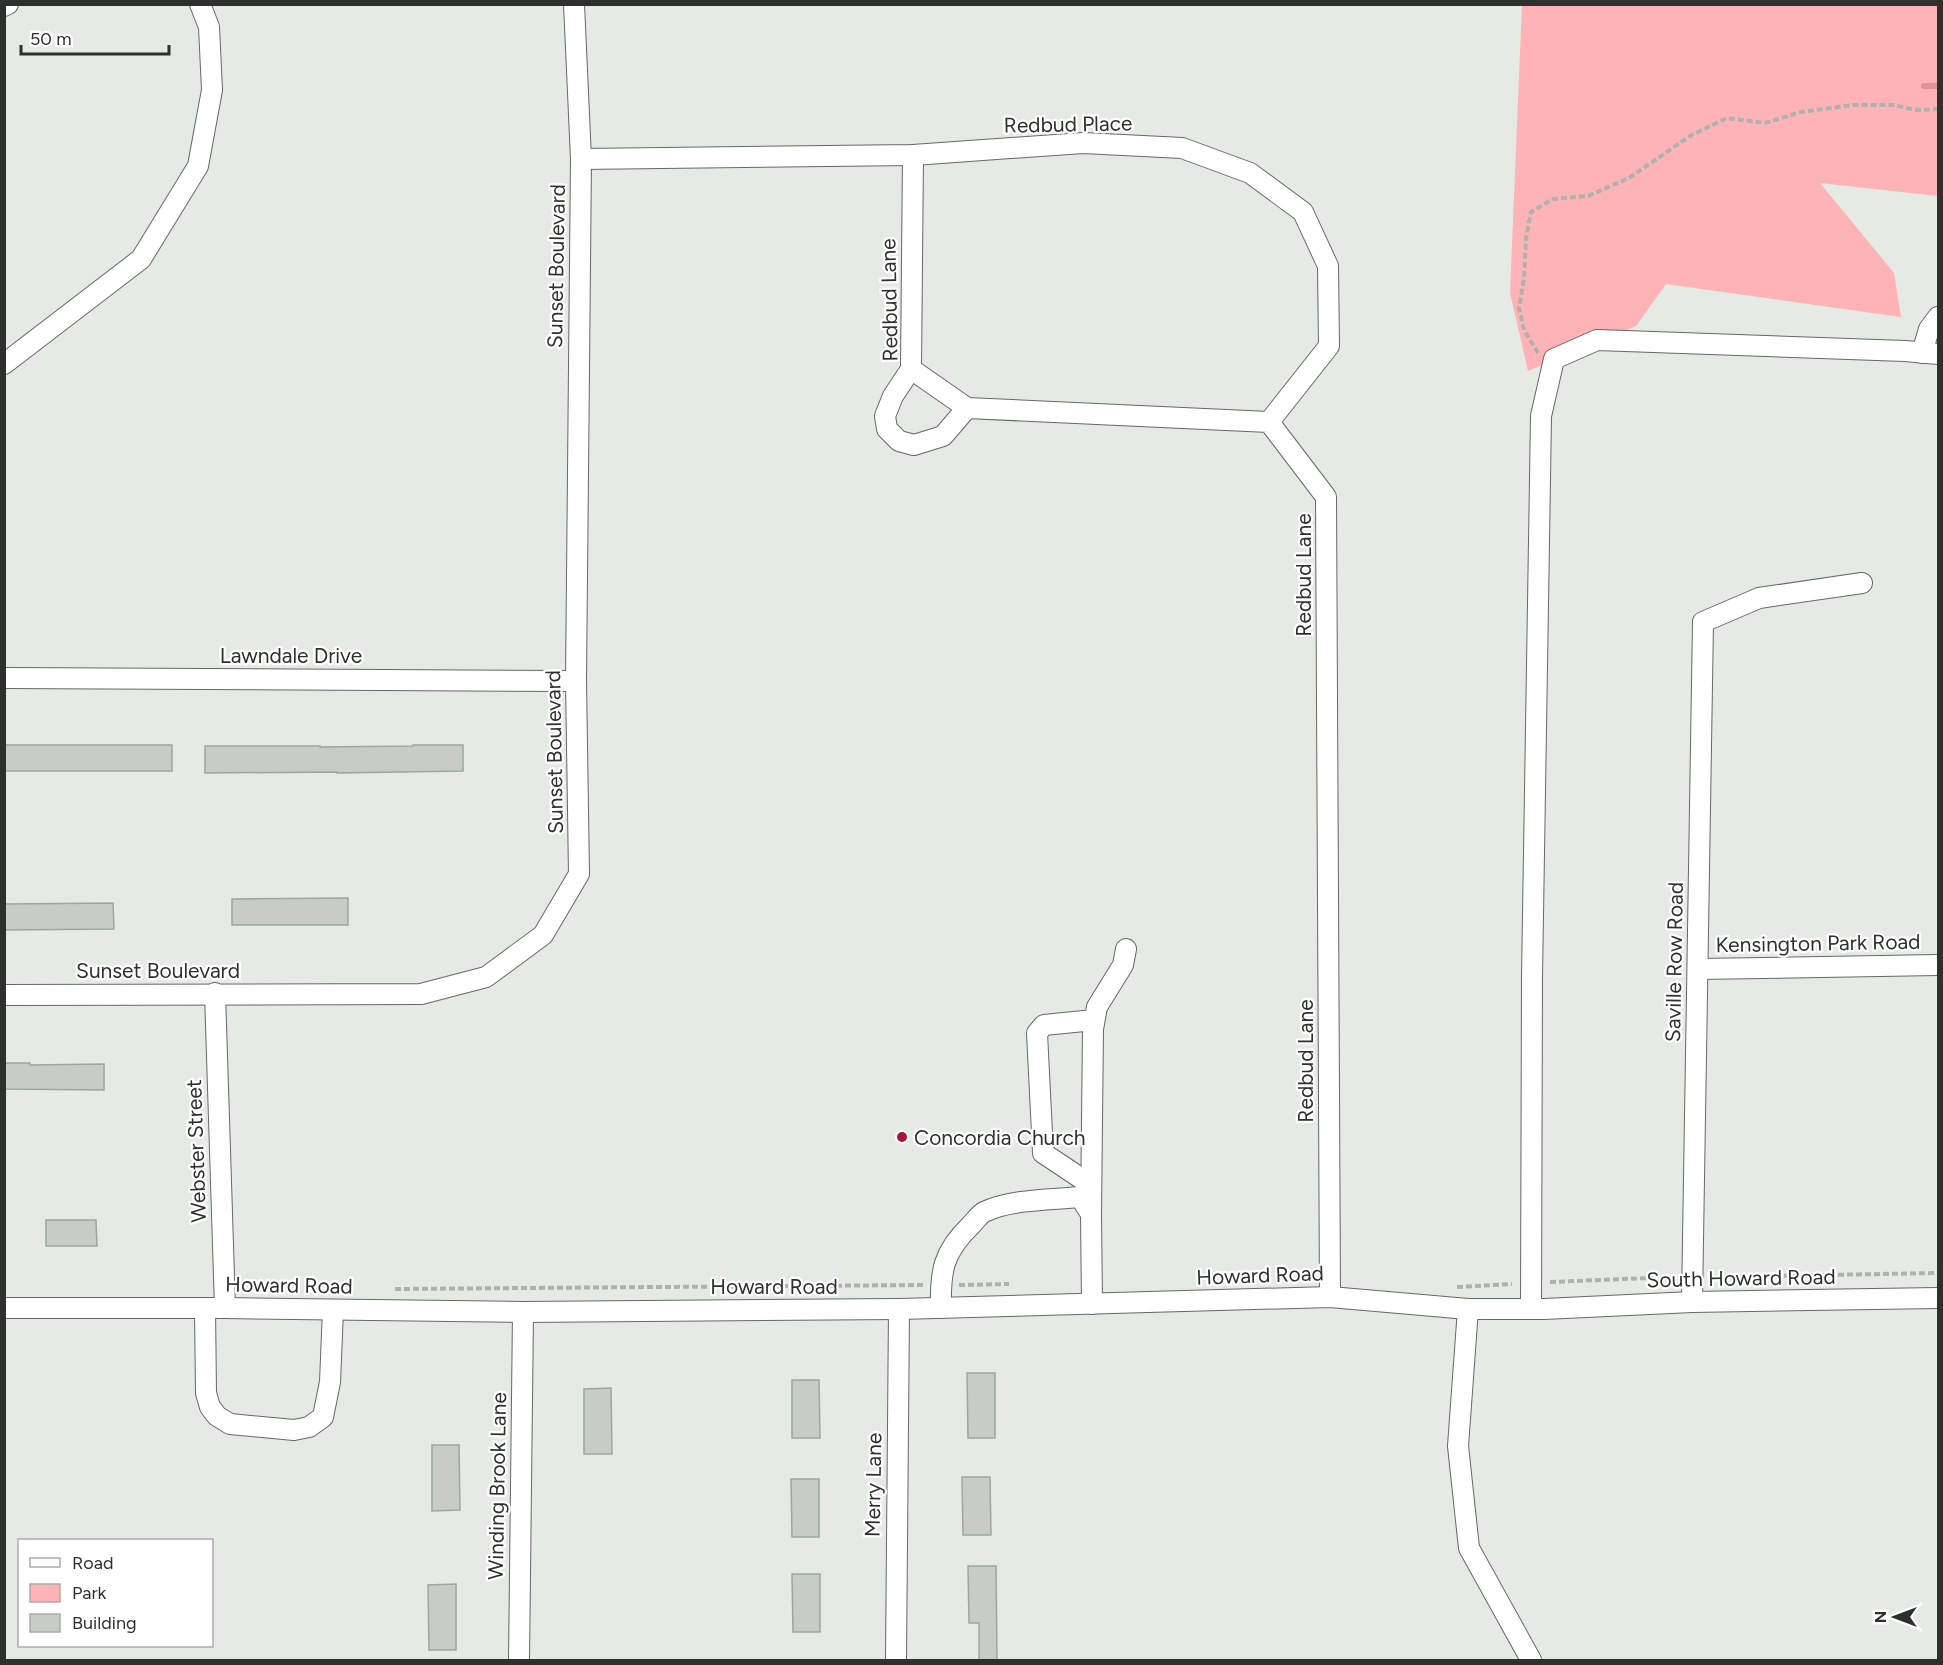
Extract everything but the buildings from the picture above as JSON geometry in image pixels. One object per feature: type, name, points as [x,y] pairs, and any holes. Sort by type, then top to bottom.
[{"type":"street","points":[[4,364],[141,259],[198,166],[212,90],[209,27],[200,4]]},
{"type":"street","name":"Sunset Boulevard","points":[[4,995],[421,994],[486,976],[543,935],[579,874],[576,681],[581,159],[574,4]]},
{"type":"street","name":"Redbud Place","points":[[581,159],[913,155],[1083,143],[1182,148],[1250,173],[1303,212],[1328,266],[1329,346],[1269,422]]},
{"type":"street","name":"Redbud Lane","points":[[913,155],[911,369],[967,408]]},
{"type":"street","points":[[1538,1309],[1531,1282],[1532,978],[1541,416],[1554,368],[1554,359],[1597,340],[1930,353],[1929,329],[1938,317]]},
{"type":"street","points":[[911,369],[892,396],[885,416],[887,429],[899,441],[914,445],[943,436],[967,408],[1269,422]]},
{"type":"street","name":"Redbud Lane","points":[[1269,422],[1326,496],[1330,1297]]},
{"type":"street","name":"Saville Row Road","points":[[1692,1302],[1703,622],[1759,598],[1862,583]]},
{"type":"street","name":"Lawndale Drive","points":[[4,678],[576,681]]},
{"type":"street","points":[[1092,1304],[1090,1214],[1095,1020],[1097,1007],[1123,965],[1126,949]]},
{"type":"street","name":"Kensington Park Road","points":[[1698,969],[1938,965]]},
{"type":"street","name":"Webster Street","points":[[215,993],[225,1308]]},
{"type":"street","points":[[1091,1185],[1043,1153],[1038,1033],[1044,1025],[1095,1020]]},
{"type":"street","points":[[941,1308],[940,1285],[943,1264],[959,1237],[983,1213],[1016,1203],[1080,1197],[1090,1214]]},
{"type":"street","name":"Howard Road","points":[[4,1308],[523,1312],[899,1309],[1330,1297],[1468,1309],[1538,1309]]},
{"type":"street","name":"South Howard Road","points":[[1538,1309],[1692,1302],[1938,1298]]},
{"type":"street","points":[[205,1308],[206,1393],[210,1407],[230,1424],[294,1430],[309,1427],[323,1417],[330,1382],[333,1310]]},
{"type":"street","name":"Merry Lane","points":[[896,1660],[899,1309]]},
{"type":"street","points":[[1468,1309],[1458,1446],[1469,1548],[1531,1660]]},
{"type":"street","name":"Winding Brook Lane","points":[[519,1660],[523,1312]]},
{"type":"path","points":[[1554,368],[1542,361],[1524,330],[1519,308],[1531,212],[1553,199],[1588,196],[1629,178],[1690,136],[1727,118],[1765,123],[1802,112],[1853,105],[1893,105],[1917,110],[1938,109]]},
{"type":"path","points":[[1446,1288],[1608,1278],[1938,1273]]},
{"type":"path","points":[[392,1289],[1011,1284]]},
{"type":"green space","points":[[1522,5],[1938,5],[1938,196],[1820,183],[1894,273],[1901,317],[1666,284],[1636,326],[1528,371],[1510,293]]},
{"type":"waterway","points":[[1924,86],[1938,86]]},
{"type":"place","name":"Concordia Church","points":[[902,1137]]}]
